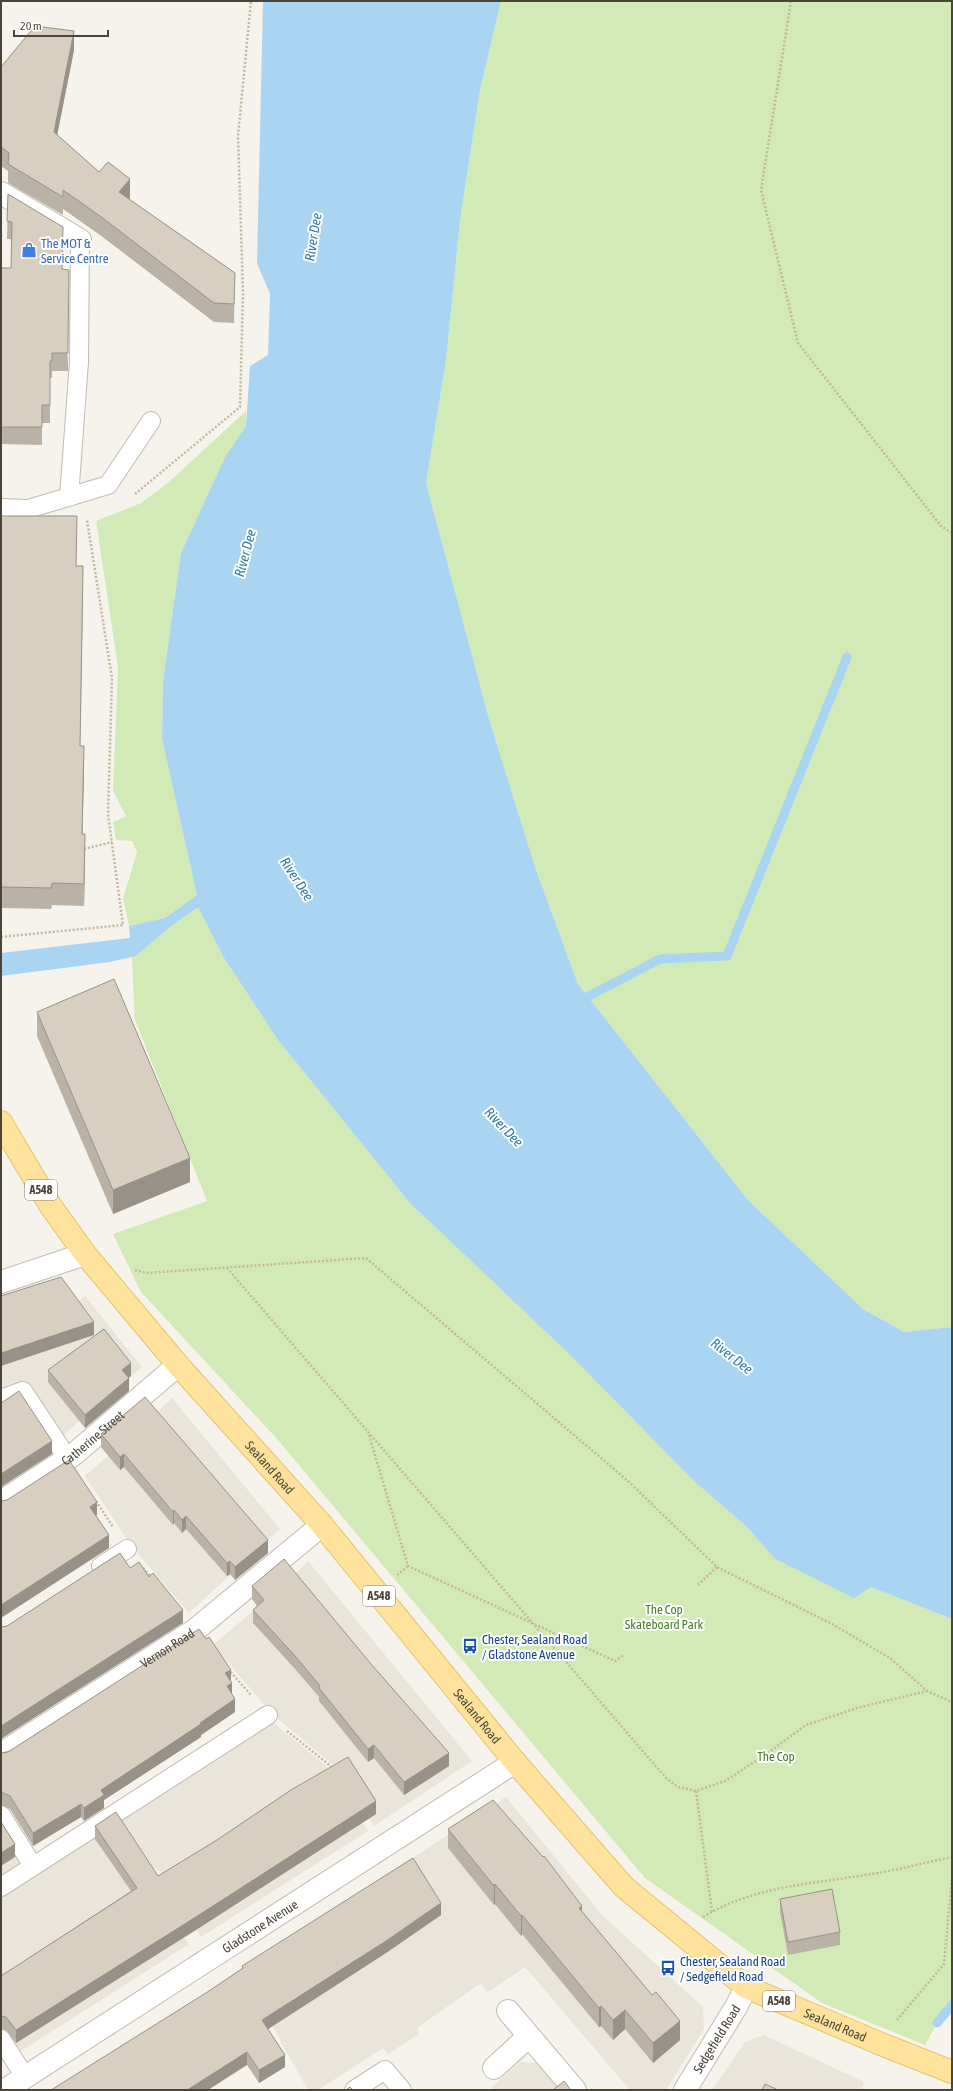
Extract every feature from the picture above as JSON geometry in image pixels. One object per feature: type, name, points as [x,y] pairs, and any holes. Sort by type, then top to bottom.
[{"type":"main road","name":"A548","points":[[1,1122],[50,1205],[85,1254]]},
{"type":"main road","name":"Sealand Road","points":[[85,1254],[178,1365],[322,1525],[515,1762],[624,1887],[746,1987],[885,2046],[952,2072]]},
{"type":"street","points":[[1,193],[80,240]]},
{"type":"street","points":[[1,1282],[85,1254]]},
{"type":"street","name":"Catherine Street","points":[[1,1502],[68,1459],[178,1365]]},
{"type":"street","name":"Vernon Road","points":[[1,1754],[195,1630],[322,1525]]},
{"type":"street","name":"Gladstone Avenue","points":[[5,2090],[515,1762]]},
{"type":"street","name":"Sedgefield Road","points":[[685,2090],[736,2008],[746,1987]]},
{"type":"street","points":[[508,2011],[575,2090]]},
{"type":"street","points":[[494,2068],[529,2036]]},
{"type":"lane","points":[[69,497],[79,362],[80,240]]},
{"type":"lane","points":[[1,508],[28,509],[108,485],[150,421]]},
{"type":"lane","points":[[1,1399],[23,1391],[68,1459]]},
{"type":"lane","points":[[87,1574],[127,1549]]},
{"type":"lane","points":[[1,1887],[268,1715]]},
{"type":"lane","points":[[1,1815],[33,1866]]},
{"type":"lane","points":[[1,2038],[25,2077]]},
{"type":"lane","points":[[354,2090],[385,2070],[402,2090]]},
{"type":"path","points":[[168,468],[240,407],[243,293],[238,136],[251,1]]},
{"type":"path","points":[[791,1],[761,190],[798,343],[941,526],[952,533]]},
{"type":"path","points":[[1,937],[124,925],[108,814],[112,678],[87,520]]},
{"type":"path","points":[[77,849],[112,842]]},
{"type":"path","points":[[130,1268],[146,1273],[366,1258],[628,1481],[717,1567],[832,1624],[890,1658],[927,1691],[952,1702]]},
{"type":"path","points":[[227,1268],[666,1778],[678,1787],[696,1791],[726,1781],[806,1725],[857,1708],[927,1691]]},
{"type":"path","points":[[369,1432],[408,1566],[615,1661],[624,1655]]},
{"type":"path","points":[[93,1498],[127,1549],[156,1583]]},
{"type":"path","points":[[698,1585],[717,1567]]},
{"type":"path","points":[[226,1666],[268,1715],[334,1768]]},
{"type":"path","points":[[696,1791],[712,1912]]},
{"type":"path","points":[[678,1932],[712,1912],[768,1890],[867,1875],[952,1857]]},
{"type":"path","points":[[885,2046],[944,1964],[952,1876]]},
{"type":"shaded area","points":[[85,1296],[142,1367],[60,1438],[1,1394],[1,1308],[73,1306]]},
{"type":"shaded area","points":[[172,1398],[280,1529],[189,1613],[133,1548],[85,1476]]},
{"type":"shaded area","points":[[308,1561],[472,1761],[374,1826],[336,1767],[273,1715],[213,1645],[290,1579]]},
{"type":"shaded area","points":[[270,1720],[331,1770],[368,1831],[201,1937],[162,1873],[152,1867],[120,1817]]},
{"type":"shaded area","points":[[506,1797],[602,1915],[703,2007],[704,2029],[666,2090],[630,2090],[525,1967],[487,1993],[481,1983],[417,2028],[419,2034],[388,2054],[383,2048],[318,2090],[308,2090],[272,2026],[242,1979],[236,1973]]},
{"type":"shaded area","points":[[114,1823],[183,1937],[189,1944],[18,2053],[1,2027],[1,1894]]},
{"type":"shaded area","points":[[1,1826],[26,1864],[1,1880]]},
{"type":"shaded area","points":[[764,2035],[864,2082],[862,2090],[712,2090],[745,2042]]},
{"type":"shaded area","points":[[520,2062],[540,2063],[561,2090],[489,2090]]},
{"type":"green space","points":[[501,1],[952,1],[952,1327],[904,1332],[863,1309],[748,1200],[578,984],[536,870],[489,719],[426,483],[446,360],[460,220],[480,90]]},
{"type":"green space","points":[[246,411],[246,426],[225,457],[181,553],[163,681],[162,739],[197,895],[165,918],[129,926],[123,899],[137,852],[132,841],[116,840],[113,822],[126,816],[113,791],[118,667],[96,521],[141,503],[169,482]]},
{"type":"green space","name":"The Cop","points":[[198,906],[224,958],[278,1040],[410,1203],[569,1354],[695,1482],[747,1527],[775,1559],[871,1587],[952,1619],[952,2005],[937,2023],[925,2045],[822,2003],[645,1878],[278,1440],[141,1292],[113,1234],[207,1201],[135,1020],[132,957],[136,956],[171,926]]},
{"type":"water","name":"River Dee","points":[[263,1],[501,1],[480,90],[460,220],[446,360],[426,483],[489,719],[536,870],[578,984],[748,1200],[863,1309],[904,1332],[952,1327],[952,1619],[871,1587],[854,1598],[775,1559],[747,1527],[695,1482],[569,1354],[410,1203],[278,1040],[224,958],[198,907],[171,926],[136,956],[110,962],[1,976],[1,953],[130,938],[129,926],[165,918],[197,895],[162,739],[163,681],[181,553],[225,457],[246,426],[250,366],[268,355],[270,294],[257,263]]},
{"type":"building","points":[[35,26],[74,31],[54,132],[99,172],[108,162],[130,179],[119,192],[235,273],[234,304],[214,303],[100,216],[63,190],[63,197],[8,164],[9,153],[1,147],[1,67]]},
{"type":"building","points":[[8,194],[63,227],[62,269],[69,270],[68,353],[52,353],[52,361],[50,361],[50,405],[42,405],[42,427],[1,427],[1,268],[11,268],[12,222],[7,221]]},
{"type":"building","points":[[1,516],[77,516],[76,566],[83,566],[80,746],[84,746],[82,834],[85,834],[84,884],[52,883],[51,888],[1,887]]},
{"type":"building","points":[[114,979],[190,1158],[113,1190],[37,1012]]},
{"type":"building","points":[[61,1277],[94,1322],[1,1353],[1,1296]]},
{"type":"building","points":[[104,1329],[131,1363],[122,1370],[129,1378],[85,1415],[48,1370]]},
{"type":"building","points":[[19,1391],[52,1441],[1,1474],[1,1403]]},
{"type":"building","points":[[145,1397],[268,1540],[235,1567],[230,1561],[227,1563],[186,1516],[182,1520],[174,1510],[173,1512],[124,1454],[120,1457],[101,1434]]},
{"type":"building","points":[[69,1460],[97,1502],[90,1507],[109,1535],[1,1605],[1,1501],[7,1500]]},
{"type":"building","points":[[120,1553],[130,1568],[139,1562],[149,1577],[153,1573],[183,1610],[1,1726],[1,1627],[7,1626]]},
{"type":"building","points":[[284,1559],[371,1664],[449,1753],[404,1782],[374,1745],[368,1749],[319,1688],[320,1686],[253,1610],[264,1600],[252,1586]]},
{"type":"building","points":[[199,1629],[206,1639],[209,1637],[231,1670],[225,1673],[232,1683],[227,1686],[235,1699],[200,1723],[201,1724],[101,1790],[104,1795],[84,1808],[81,1804],[33,1833],[10,1796],[1,1792],[1,1753],[8,1752]]},
{"type":"building","points":[[348,1757],[376,1801],[16,2030],[6,2017],[1,2016],[1,1976],[137,1888],[95,1826],[116,1812],[158,1876],[217,1840],[291,1790]]},
{"type":"building","points":[[493,1800],[543,1857],[544,1856],[582,1906],[579,1908],[652,1995],[656,1992],[680,2021],[653,2043],[625,2010],[613,2020],[601,2006],[599,2008],[522,1915],[521,1916],[495,1884],[494,1886],[448,1829]]},
{"type":"building","points":[[1,1822],[15,1844],[1,1853]]},
{"type":"building","points":[[413,1858],[441,1903],[386,1941],[262,2020],[285,2055],[259,2070],[247,2052],[187,2090],[51,2090],[209,1991],[243,1968],[242,1966]]},
{"type":"building","points":[[832,1889],[840,1932],[788,1942],[780,1899]]},
{"type":"building","points":[[564,2081],[571,2090],[553,2090]]},
{"type":"building","points":[[765,2084],[778,2090],[762,2090]]},
{"type":"building","points":[[350,2087],[353,2090],[346,2090]]},
{"type":"waterway","points":[[589,996],[660,959],[727,956],[847,657]]},
{"type":"waterway","points":[[937,2023],[952,2005]]},
{"type":"place","name":"The MOT & Service Centre","points":[[29,250]]},
{"type":"place","name":"Chester, Sealand Road / Gladstone Avenue","points":[[470,1646]]},
{"type":"place","name":"Chester, Sealand Road / Sedgefield Road","points":[[668,1968]]},
{"type":"park label","name":"The Cop Skateboard Park","points":[[664,1616]]}]
